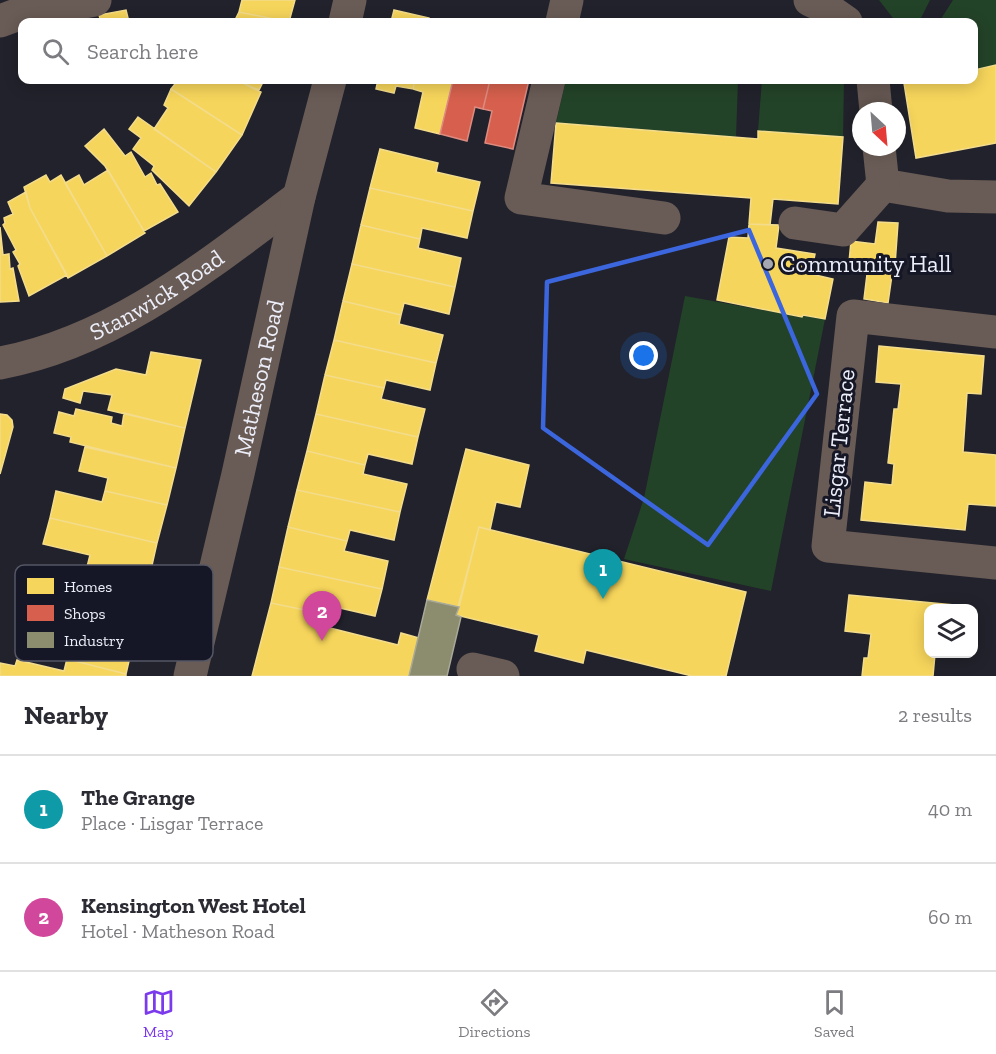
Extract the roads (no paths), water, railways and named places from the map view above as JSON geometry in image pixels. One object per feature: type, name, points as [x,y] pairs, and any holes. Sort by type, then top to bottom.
[{"type":"street","points":[[0,21],[19,14],[95,0]]},
{"type":"street","points":[[346,18],[350,0]]},
{"type":"street","points":[[562,18],[567,0]]},
{"type":"street","points":[[810,0],[840,18]]},
{"type":"street","name":"Matheson Road","points":[[213,579],[299,197],[329,84]]},
{"type":"street","points":[[548,84],[521,198],[664,218]]},
{"type":"street","points":[[873,84],[875,102]]},
{"type":"street","points":[[795,223],[843,230],[883,185],[880,156]]},
{"type":"street","points":[[883,185],[948,196],[996,197]]},
{"type":"street","name":"Stanwick Road","points":[[0,363],[65,345],[106,327],[159,297],[210,263],[299,197]]},
{"type":"street","name":"Lisgar Terrace","points":[[996,332],[853,316],[828,546],[996,563]]},
{"type":"street","name":"Matheson Road","points":[[190,676],[194,661]]},
{"type":"place","name":"Community Hall","points":[[768,264]]},
{"type":"place","name":"The Grange","points":[[603,599]]},
{"type":"place","name":"Kensington West Hotel","points":[[322,641]]}]
